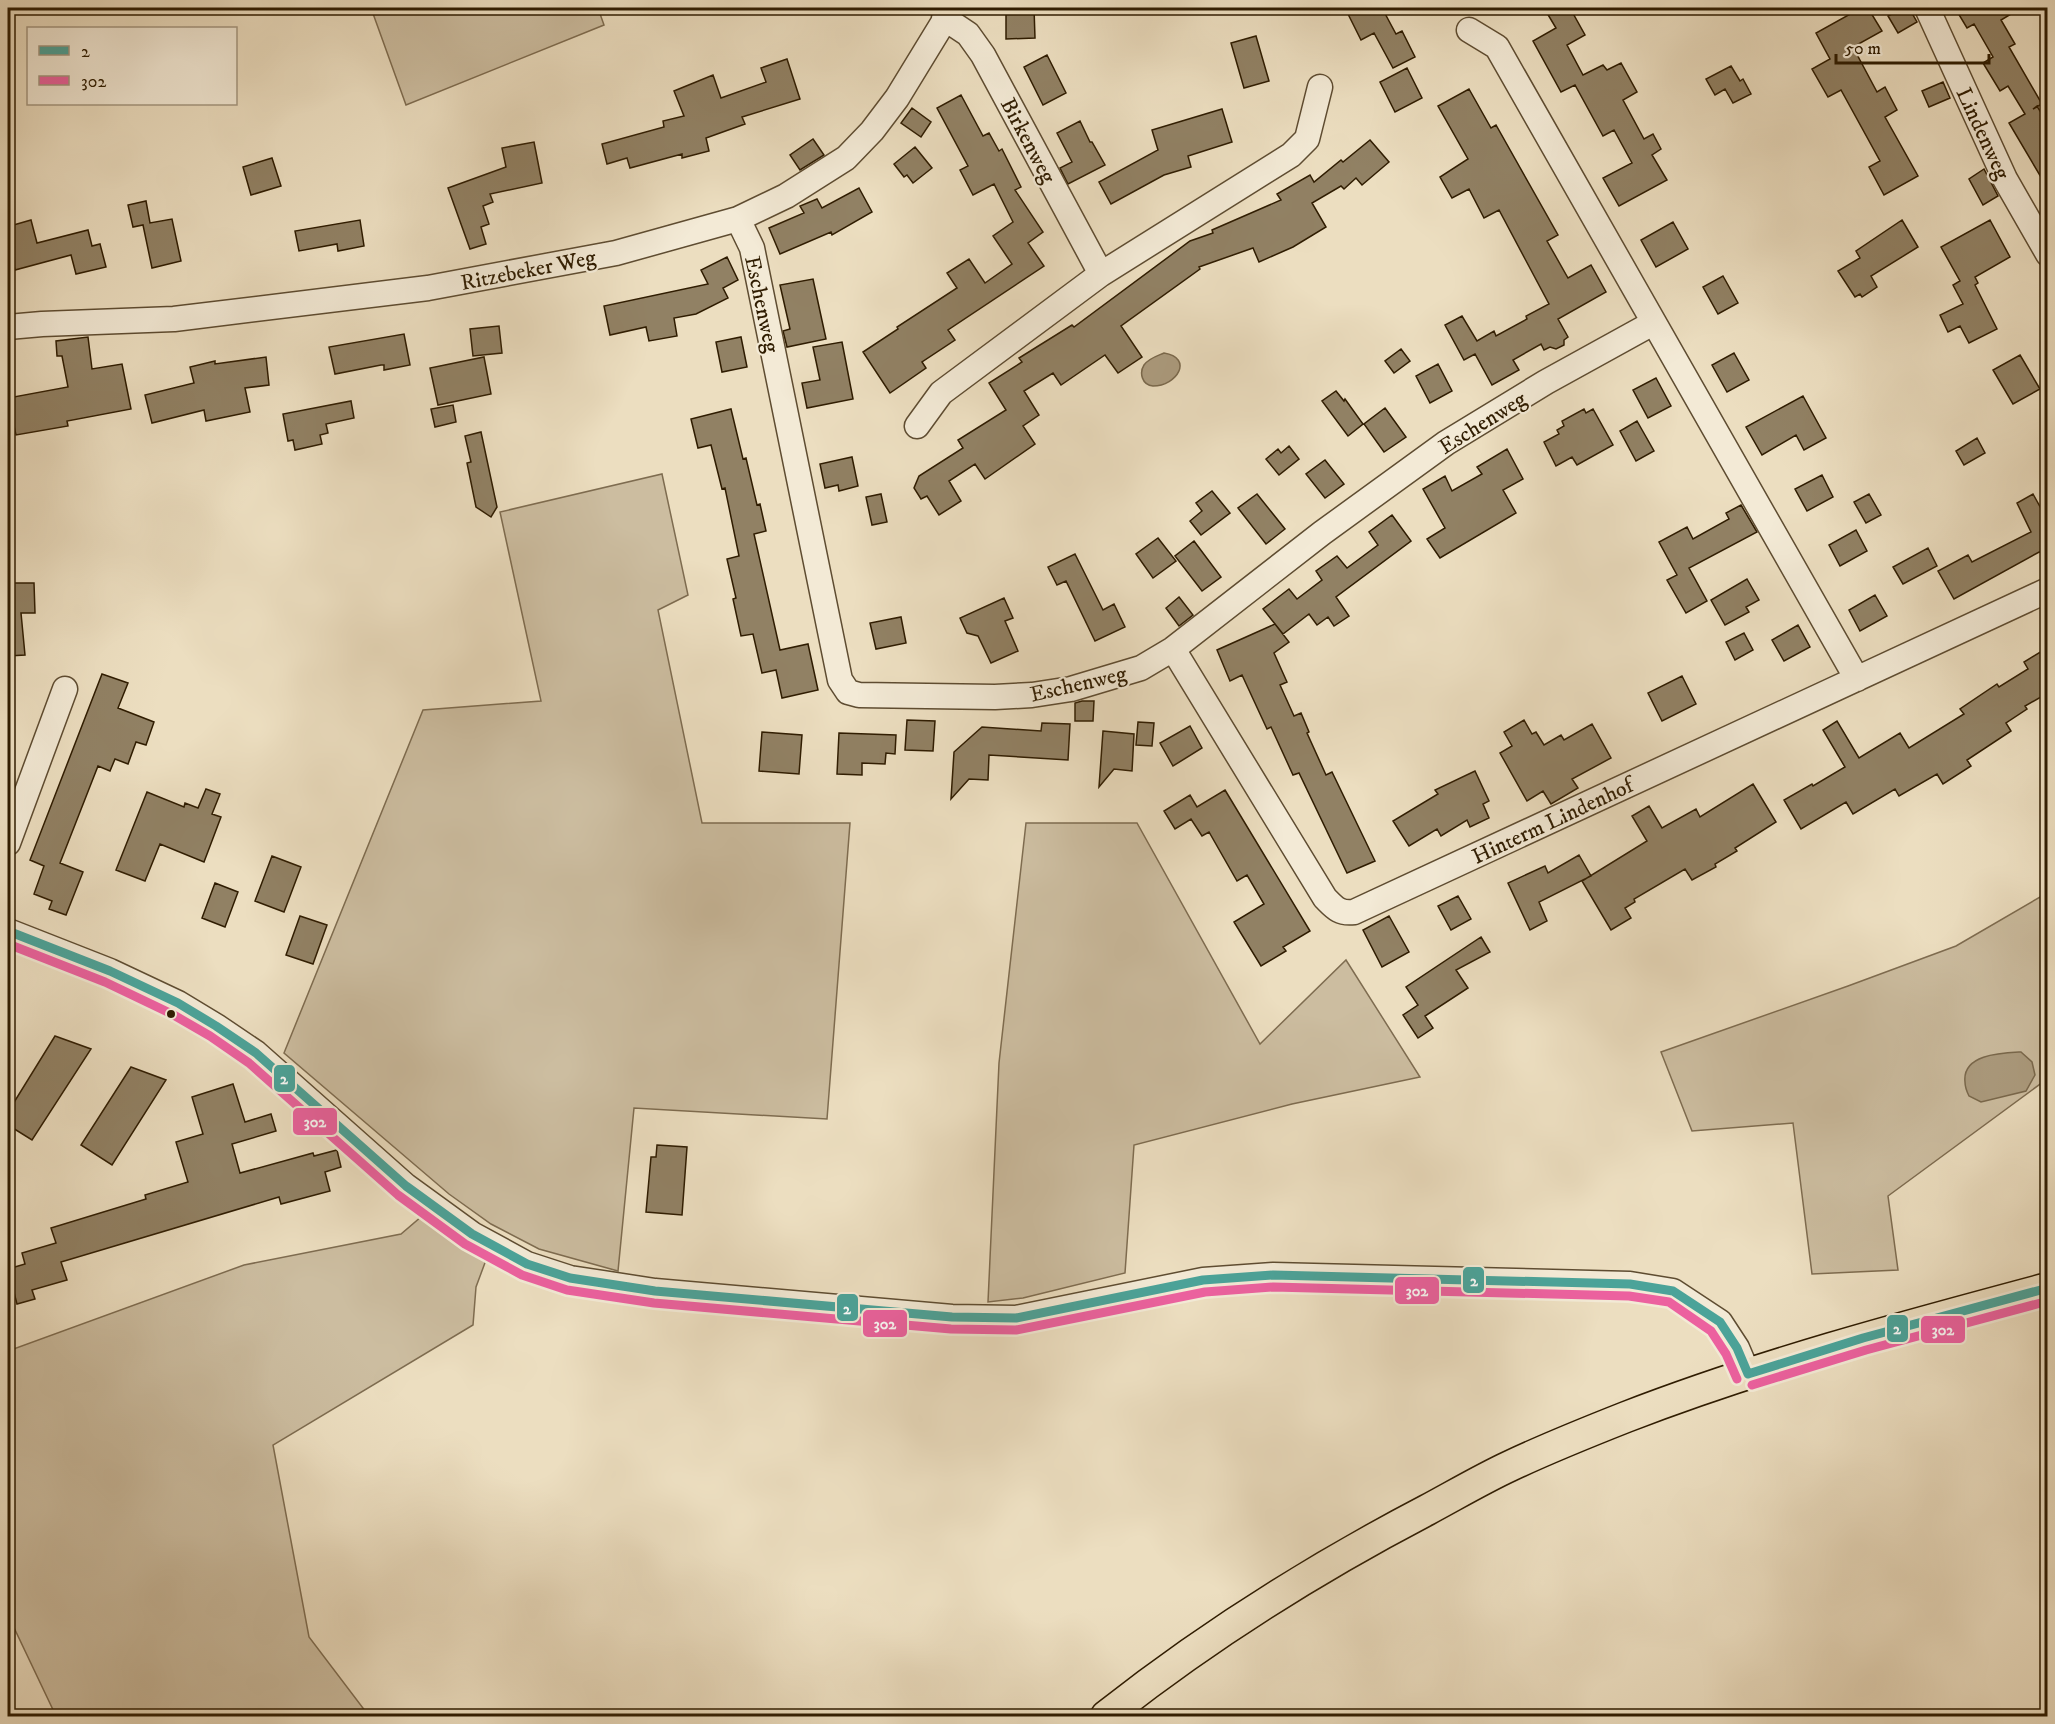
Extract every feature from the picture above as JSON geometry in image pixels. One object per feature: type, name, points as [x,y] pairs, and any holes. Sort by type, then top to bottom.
[{"type":"main road","points":[[1106,1716],[1162,1672],[1259,1606],[1373,1538],[1509,1466],[1626,1417],[1748,1374],[1863,1338],[2048,1288]]},
{"type":"street","name":"Lindenweg","points":[[1927,8],[2005,179],[2048,254]]},
{"type":"street","name":"Ritzebeker Weg","points":[[8,327],[174,319],[428,288],[616,252],[738,219],[786,195],[846,158],[872,131],[897,98],[948,13]]},
{"type":"street","name":"Birkenweg","points":[[948,13],[968,34],[983,55],[1101,274]]},
{"type":"street","points":[[1469,30],[1497,46],[1857,679]]},
{"type":"street","points":[[917,426],[941,393],[1101,274],[1291,155],[1307,139],[1315,115],[1320,87]]},
{"type":"street","name":"Eschenweg","points":[[738,219],[752,248],[840,680],[848,692],[859,695],[995,697],[1032,695],[1071,689],[1141,668],[1173,649],[1322,533],[1446,443],[1546,382],[1653,323]]},
{"type":"street","name":"Hinterm Lindenhof","points":[[1173,649],[1325,898],[1336,909],[1344,913],[1354,912],[2048,590]]},
{"type":"street","points":[[8,843],[65,689]]},
{"type":"street","points":[[8,931],[110,971],[178,1004],[216,1026],[256,1053],[406,1186],[472,1234],[527,1264],[570,1278],[655,1291],[951,1317],[1016,1317],[1203,1280],[1273,1275],[1630,1284],[1673,1291],[1720,1322],[1737,1348],[1748,1374]]},
{"type":"shaded area","points":[[371,8],[598,8],[604,25],[406,105]]},
{"type":"shaded area","points":[[1164,353],[1178,360],[1179,371],[1169,382],[1162,385],[1149,385],[1142,378],[1142,368],[1148,361]]},
{"type":"shaded area","points":[[662,474],[688,595],[658,610],[702,823],[850,823],[827,1119],[634,1108],[618,1271],[539,1249],[491,1224],[449,1194],[284,1053],[423,710],[541,701],[500,512]]},
{"type":"shaded area","points":[[1026,823],[1137,823],[1260,1044],[1346,960],[1420,1077],[1292,1104],[1134,1145],[1125,1273],[1023,1298],[988,1302],[999,1063]]},
{"type":"shaded area","points":[[2047,893],[2047,1079],[1888,1196],[1898,1270],[1812,1274],[1793,1123],[1692,1131],[1661,1052],[1956,946]]},
{"type":"shaded area","points":[[2021,1052],[2032,1062],[2035,1075],[2026,1091],[1981,1102],[1969,1096],[1965,1082],[1966,1073],[1976,1060],[2004,1053]]},
{"type":"shaded area","points":[[421,1217],[486,1260],[476,1287],[473,1325],[273,1445],[309,1637],[369,1716],[56,1716],[8,1615],[8,1351],[244,1265],[401,1234]]},
{"type":"building","points":[[1006,8],[1034,8],[1035,38],[1006,39]]},
{"type":"building","points":[[1345,8],[1382,8],[1396,34],[1402,31],[1415,57],[1393,68],[1374,33],[1361,40]]},
{"type":"building","points":[[1544,8],[1570,8],[1585,35],[1567,45],[1583,75],[1603,65],[1607,70],[1621,63],[1637,92],[1623,100],[1644,139],[1653,134],[1661,149],[1652,155],[1667,180],[1619,206],[1603,178],[1632,163],[1614,130],[1603,136],[1575,85],[1561,92],[1533,41],[1556,28]]},
{"type":"building","points":[[1861,8],[1868,8],[1882,31],[1853,47],[1877,92],[1885,87],[1897,110],[1885,117],[1918,176],[1884,195],[1869,167],[1880,161],[1841,90],[1828,97],[1812,69],[1830,59],[1816,33]]},
{"type":"building","points":[[1903,8],[1909,8],[1917,22],[1898,33],[1888,16]]},
{"type":"building","points":[[1955,8],[2021,8],[2001,20],[2015,44],[2009,47],[2042,104],[2037,107],[2048,124],[2048,189],[2009,123],[2025,114],[2008,86],[2000,91],[1983,63],[1993,57],[1974,24],[1967,28]]},
{"type":"building","points":[[1256,36],[1269,81],[1244,88],[1231,43]]},
{"type":"building","points":[[1047,55],[1066,93],[1043,105],[1024,67]]},
{"type":"building","points":[[787,59],[800,99],[742,117],[745,124],[706,138],[709,151],[682,158],[682,154],[630,168],[627,158],[607,164],[602,144],[664,127],[663,121],[684,116],[674,91],[713,75],[721,98],[766,82],[761,68]]},
{"type":"building","points":[[1731,66],[1740,81],[1743,79],[1751,94],[1733,103],[1725,89],[1715,95],[1706,79]]},
{"type":"building","points":[[1407,68],[1422,98],[1395,112],[1380,82]]},
{"type":"building","points":[[1943,82],[1950,98],[1929,107],[1922,91]]},
{"type":"building","points":[[1469,89],[1491,128],[1496,125],[1558,235],[1547,241],[1568,278],[1591,265],[1606,292],[1558,319],[1568,337],[1564,340],[1564,345],[1556,349],[1550,347],[1544,350],[1541,344],[1513,360],[1519,370],[1492,385],[1475,354],[1464,360],[1445,325],[1462,316],[1477,341],[1494,331],[1496,336],[1549,304],[1499,210],[1484,218],[1469,189],[1452,198],[1440,177],[1468,159],[1438,106]]},
{"type":"building","points":[[961,95],[983,136],[989,133],[999,151],[1002,149],[1021,187],[1015,190],[1043,232],[1028,243],[1044,266],[948,330],[955,340],[922,362],[926,368],[890,393],[863,352],[957,288],[947,273],[969,259],[985,283],[1012,264],[993,236],[1013,222],[994,184],[973,195],[960,170],[968,166],[937,108]]},
{"type":"building","points":[[912,108],[931,122],[921,137],[901,123]]},
{"type":"building","points":[[1222,109],[1232,142],[1188,156],[1191,167],[1164,175],[1111,204],[1099,182],[1158,150],[1152,130]]},
{"type":"building","points":[[1080,121],[1105,165],[1068,184],[1060,168],[1072,162],[1057,133]]},
{"type":"building","points":[[813,139],[824,155],[800,170],[790,155]]},
{"type":"building","points":[[1370,140],[1389,162],[1362,185],[1356,178],[1344,189],[1341,186],[1312,203],[1326,227],[1293,247],[1259,262],[1253,248],[1199,267],[1200,269],[1121,326],[1142,357],[1118,373],[1105,355],[1061,385],[1053,373],[1024,391],[1039,415],[1023,426],[1035,444],[985,479],[975,464],[949,481],[961,501],[939,515],[927,496],[921,499],[914,488],[919,476],[963,448],[958,440],[1006,410],[989,383],[1022,362],[1019,358],[1072,325],[1074,327],[1190,241],[1213,233],[1212,230],[1281,200],[1277,194],[1310,175],[1314,182]]},
{"type":"building","points":[[534,142],[542,183],[490,194],[493,202],[483,206],[489,224],[481,227],[486,244],[470,249],[448,188],[506,167],[502,148]]},
{"type":"building","points":[[915,147],[932,168],[913,183],[907,175],[904,177],[894,164]]},
{"type":"building","points":[[272,158],[281,186],[251,195],[243,167]]},
{"type":"building","points":[[1984,169],[1998,196],[1983,205],[1969,179]]},
{"type":"building","points":[[859,188],[872,212],[832,235],[831,232],[780,254],[769,228],[804,213],[800,206],[817,199],[822,208]]},
{"type":"building","points":[[146,201],[150,223],[172,219],[181,261],[152,268],[143,225],[133,227],[128,205]]},
{"type":"building","points":[[31,220],[37,243],[88,230],[92,246],[100,244],[106,267],[76,274],[71,255],[15,270],[8,241],[13,238],[10,226]]},
{"type":"building","points":[[360,220],[364,246],[338,251],[337,244],[299,251],[295,231]]},
{"type":"building","points":[[1902,220],[1918,247],[1871,276],[1877,287],[1862,297],[1860,294],[1855,297],[1838,271],[1860,258],[1856,251]]},
{"type":"building","points":[[1990,220],[2010,257],[1975,277],[1978,283],[1975,285],[1997,329],[1969,343],[1960,326],[1948,332],[1940,315],[1963,304],[1953,285],[1960,281],[1941,247]]},
{"type":"building","points":[[1673,222],[1688,249],[1656,267],[1641,240]]},
{"type":"building","points":[[727,257],[738,280],[723,288],[728,298],[696,314],[674,318],[677,336],[649,341],[646,327],[610,335],[604,306],[708,284],[701,270]]},
{"type":"building","points":[[1723,276],[1738,303],[1718,314],[1703,287]]},
{"type":"building","points":[[813,279],[826,339],[787,347],[783,331],[790,329],[780,285]]},
{"type":"building","points":[[499,326],[502,353],[473,356],[470,329]]},
{"type":"building","points":[[404,334],[410,365],[384,370],[384,365],[381,365],[335,374],[329,347]]},
{"type":"building","points":[[88,337],[92,369],[122,364],[131,409],[67,421],[68,426],[16,435],[12,417],[8,418],[8,398],[68,387],[62,356],[57,356],[56,341]]},
{"type":"building","points":[[741,337],[747,367],[722,372],[716,342]]},
{"type":"building","points":[[842,342],[853,399],[807,408],[802,383],[820,380],[813,347]]},
{"type":"building","points":[[1401,349],[1410,361],[1394,373],[1385,361]]},
{"type":"building","points":[[1734,353],[1749,380],[1727,392],[1712,365]]},
{"type":"building","points":[[2020,355],[2040,389],[2013,404],[1993,370]]},
{"type":"building","points":[[266,357],[269,385],[245,388],[250,412],[206,421],[204,410],[152,423],[145,395],[194,383],[190,367],[215,361],[215,364]]},
{"type":"building","points":[[484,357],[491,394],[438,405],[430,368]]},
{"type":"building","points":[[1438,364],[1452,391],[1430,403],[1416,376]]},
{"type":"building","points":[[1656,378],[1671,406],[1648,418],[1633,390]]},
{"type":"building","points":[[1336,391],[1344,401],[1345,399],[1363,424],[1348,436],[1322,401]]},
{"type":"building","points":[[1803,396],[1826,438],[1804,450],[1796,435],[1762,455],[1746,427]]},
{"type":"building","points":[[351,401],[354,418],[326,424],[328,433],[320,435],[322,444],[295,450],[293,440],[288,441],[283,414]]},
{"type":"building","points":[[453,405],[456,422],[435,427],[431,409]]},
{"type":"building","points":[[1385,408],[1406,437],[1384,452],[1364,424]]},
{"type":"building","points":[[731,409],[743,459],[746,458],[757,505],[760,504],[766,531],[754,534],[780,650],[808,644],[818,690],[782,698],[776,670],[762,673],[753,634],[741,636],[733,599],[736,598],[727,559],[739,556],[725,488],[722,489],[711,445],[698,448],[691,419]]},
{"type":"building","points":[[1584,409],[1586,413],[1593,409],[1613,445],[1577,465],[1572,457],[1556,466],[1544,442],[1559,434],[1557,430],[1564,426],[1562,421]]},
{"type":"building","points":[[1637,421],[1654,451],[1636,461],[1620,431]]},
{"type":"building","points":[[481,432],[497,507],[491,517],[476,507],[467,463],[471,462],[465,436]]},
{"type":"building","points":[[1977,438],[1985,453],[1964,465],[1956,451]]},
{"type":"building","points":[[1289,446],[1299,459],[1279,475],[1266,459],[1278,449],[1281,453]]},
{"type":"building","points":[[1507,449],[1523,479],[1503,490],[1516,513],[1440,558],[1427,539],[1445,528],[1423,489],[1445,476],[1452,491],[1482,474],[1477,467]]},
{"type":"building","points":[[852,457],[858,486],[839,491],[838,485],[825,488],[820,464]]},
{"type":"building","points":[[1325,460],[1344,484],[1325,498],[1306,474]]},
{"type":"building","points":[[1822,475],[1833,497],[1807,511],[1795,489]]},
{"type":"building","points":[[1212,491],[1230,513],[1201,535],[1190,521],[1202,511],[1196,503]]},
{"type":"building","points":[[881,494],[887,522],[872,525],[866,497]]},
{"type":"building","points":[[1257,494],[1285,529],[1266,544],[1238,508]]},
{"type":"building","points":[[1869,494],[1881,515],[1866,523],[1854,502]]},
{"type":"building","points":[[2033,494],[2048,521],[2048,564],[2041,551],[1954,599],[1938,571],[1968,555],[1972,562],[2031,532],[2017,503]]},
{"type":"building","points":[[1741,505],[1757,532],[1689,568],[1707,601],[1686,613],[1667,580],[1677,575],[1659,542],[1687,527],[1693,539],[1729,519],[1726,513]]},
{"type":"building","points":[[1392,515],[1411,541],[1336,597],[1349,616],[1334,626],[1328,617],[1317,625],[1309,614],[1283,634],[1263,609],[1289,589],[1297,599],[1322,580],[1316,571],[1337,556],[1347,568],[1378,545],[1369,532]]},
{"type":"building","points":[[1856,530],[1867,551],[1840,566],[1829,545]]},
{"type":"building","points":[[1158,538],[1176,561],[1153,578],[1136,554]]},
{"type":"building","points":[[1194,541],[1221,577],[1202,591],[1175,556]]},
{"type":"building","points":[[1928,548],[1937,566],[1903,584],[1893,567]]},
{"type":"building","points":[[1075,554],[1103,610],[1114,604],[1125,627],[1095,641],[1066,581],[1057,585],[1048,567]]},
{"type":"building","points":[[1747,579],[1759,600],[1746,607],[1749,612],[1725,625],[1711,600]]},
{"type":"building","points":[[8,583],[34,583],[35,613],[21,613],[25,655],[8,656]]},
{"type":"building","points":[[1875,595],[1887,616],[1860,631],[1849,610]]},
{"type":"building","points":[[1179,597],[1193,615],[1179,626],[1166,608]]},
{"type":"building","points":[[1004,598],[1013,618],[1005,621],[1018,651],[991,663],[978,636],[967,633],[960,618]]},
{"type":"building","points":[[901,617],[906,643],[876,649],[870,623]]},
{"type":"building","points":[[1275,624],[1289,642],[1274,653],[1287,682],[1280,685],[1294,716],[1301,713],[1309,732],[1307,733],[1326,775],[1332,772],[1375,861],[1347,873],[1299,773],[1293,775],[1271,727],[1267,729],[1242,675],[1230,681],[1217,650]]},
{"type":"building","points":[[1798,625],[1810,647],[1784,661],[1772,640]]},
{"type":"building","points":[[1744,633],[1753,650],[1735,660],[1726,642]]},
{"type":"building","points":[[2042,651],[2048,661],[2048,693],[2025,706],[2027,709],[2006,723],[2011,731],[1967,760],[1971,766],[1943,784],[1937,774],[1899,796],[1895,789],[1853,814],[1846,802],[1801,829],[1784,800],[1845,767],[1823,730],[1837,721],[1859,758],[1900,733],[1909,748],[1964,714],[1960,709],[1997,684],[1999,687],[2028,669],[2024,662]]},
{"type":"building","points":[[102,674],[128,683],[118,708],[154,722],[146,745],[136,742],[128,764],[115,759],[110,771],[98,766],[60,863],[83,872],[66,915],[49,909],[52,901],[34,894],[44,866],[30,860]]},
{"type":"building","points":[[1682,676],[1696,704],[1662,721],[1648,693]]},
{"type":"building","points":[[1094,701],[1093,721],[1075,721],[1075,703]]},
{"type":"building","points":[[907,720],[935,721],[933,751],[905,750]]},
{"type":"building","points":[[1524,720],[1532,734],[1536,732],[1544,745],[1561,735],[1564,740],[1592,724],[1611,758],[1572,779],[1578,788],[1551,804],[1543,791],[1527,801],[1500,753],[1512,746],[1504,732]]},
{"type":"building","points":[[1138,722],[1154,723],[1152,746],[1136,745]]},
{"type":"building","points":[[1042,723],[1070,724],[1068,760],[989,755],[988,780],[969,779],[951,799],[954,752],[982,727],[1041,731]]},
{"type":"building","points":[[1190,726],[1202,748],[1173,766],[1160,743]]},
{"type":"building","points":[[1103,731],[1134,734],[1132,771],[1114,769],[1099,787]]},
{"type":"building","points":[[762,732],[802,735],[799,774],[759,771]]},
{"type":"building","points":[[839,733],[896,735],[895,754],[886,753],[885,764],[862,763],[862,775],[837,774]]},
{"type":"building","points":[[1475,771],[1489,801],[1483,804],[1489,818],[1470,827],[1467,820],[1441,836],[1437,829],[1409,846],[1393,821],[1438,794],[1435,790]]},
{"type":"building","points":[[1753,784],[1776,822],[1735,848],[1737,851],[1715,864],[1716,867],[1692,880],[1685,869],[1634,899],[1635,902],[1625,908],[1631,918],[1611,930],[1582,881],[1647,841],[1632,816],[1649,806],[1662,828],[1696,809],[1700,817]]},
{"type":"building","points":[[206,789],[220,794],[212,814],[221,817],[204,862],[160,844],[145,881],[116,870],[147,792],[184,807],[185,803],[198,808]]},
{"type":"building","points":[[1225,790],[1310,931],[1283,947],[1286,951],[1261,966],[1234,922],[1264,904],[1247,875],[1237,881],[1209,832],[1202,836],[1191,819],[1175,829],[1164,811],[1190,795],[1197,807]]},
{"type":"building","points":[[1579,855],[1591,876],[1539,902],[1547,921],[1530,930],[1508,883],[1545,866],[1548,873]]},
{"type":"building","points":[[272,856],[301,867],[284,912],[255,901]]},
{"type":"building","points":[[215,883],[238,892],[225,927],[202,918]]},
{"type":"building","points":[[1458,896],[1471,919],[1451,930],[1438,906]]},
{"type":"building","points":[[300,916],[327,925],[313,964],[286,955]]},
{"type":"building","points":[[1389,916],[1409,952],[1382,967],[1363,930]]},
{"type":"building","points":[[1481,937],[1490,952],[1456,970],[1468,988],[1425,1016],[1433,1028],[1418,1038],[1403,1015],[1418,1005],[1406,987]]},
{"type":"building","points":[[55,1036],[91,1049],[32,1140],[8,1125],[8,1112]]},
{"type":"building","points":[[131,1067],[166,1080],[112,1165],[81,1145]]},
{"type":"building","points":[[233,1084],[245,1122],[271,1114],[276,1131],[232,1144],[240,1173],[313,1153],[314,1156],[337,1150],[341,1167],[325,1172],[330,1191],[281,1204],[279,1197],[61,1262],[67,1280],[32,1290],[35,1299],[17,1304],[8,1269],[25,1264],[22,1253],[56,1243],[51,1228],[146,1199],[145,1195],[188,1182],[176,1142],[203,1134],[192,1097]]},
{"type":"building","points":[[657,1145],[687,1147],[682,1215],[646,1212],[651,1157],[656,1157]]},
{"type":"transit line","name":"2","points":[[8,931],[110,971],[178,1003],[216,1026],[256,1053],[406,1186],[472,1234],[527,1264],[570,1278],[655,1291],[952,1317],[1016,1318],[1203,1280],[1273,1275],[1630,1284],[1673,1291],[1720,1322],[1737,1348],[1748,1374]]},
{"type":"transit line","name":"302","points":[[8,944],[105,982],[172,1014],[210,1036],[249,1063],[398,1195],[465,1244],[522,1275],[567,1290],[654,1303],[951,1329],[1016,1330],[1205,1292],[1273,1287],[1629,1296],[1669,1302],[1711,1331],[1726,1354],[1737,1379]]},
{"type":"transit line","name":"2","points":[[1748,1374],[1863,1338],[2048,1288]]},
{"type":"transit line","name":"302","points":[[1752,1385],[1866,1350],[2048,1301]]}]
